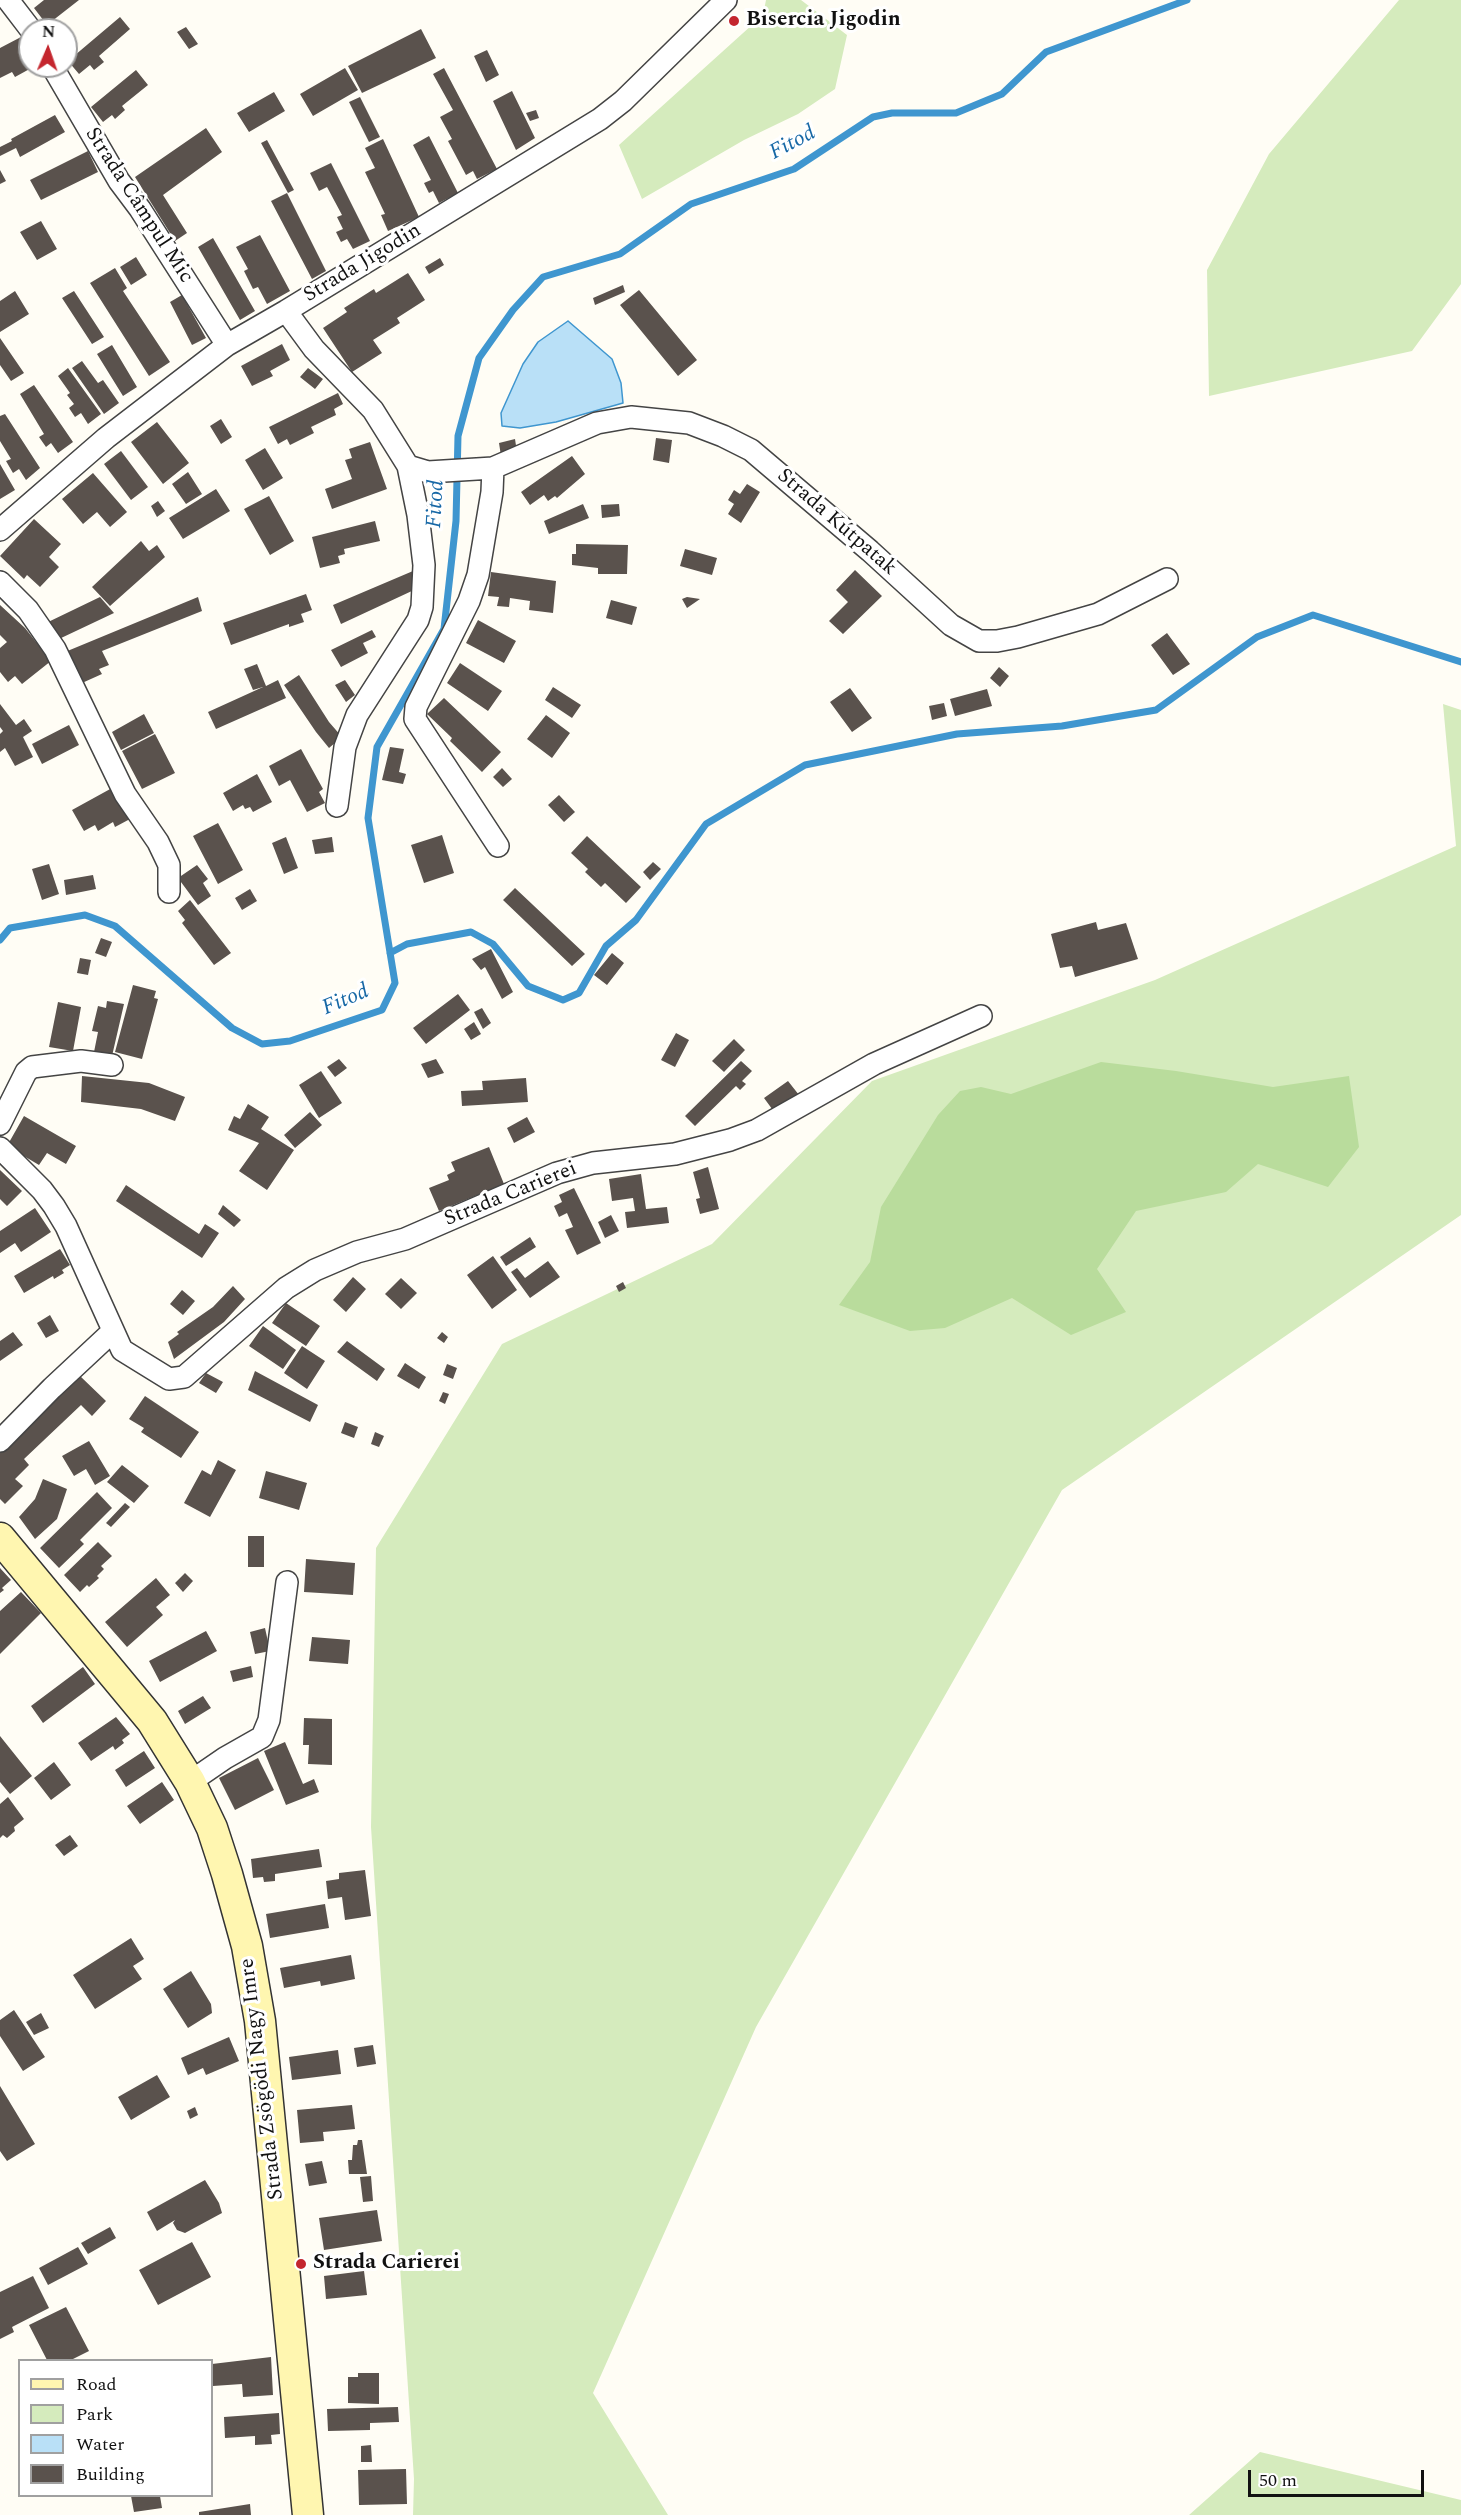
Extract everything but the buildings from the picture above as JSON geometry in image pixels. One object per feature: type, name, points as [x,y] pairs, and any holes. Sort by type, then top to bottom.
[{"type":"main road","name":"Strada Zsögödi Nagy Imre","points":[[0,1538],[152,1721],[190,1782],[212,1828],[227,1874],[247,1946],[260,2022],[308,2515]]},
{"type":"street","points":[[8,0],[22,18]]},
{"type":"street","name":"Strada Jigodin","points":[[0,530],[106,438],[227,345],[600,119],[623,101],[726,0]]},
{"type":"street","name":"Strada Câmpul Mic","points":[[59,78],[119,181],[140,209],[227,345]]},
{"type":"street","points":[[286,311],[314,350],[373,411],[418,469],[418,515],[424,565],[422,607],[418,620],[357,715],[345,747],[337,806]]},
{"type":"street","name":"Strada Kútpatak","points":[[418,469],[487,469],[597,423],[631,417],[688,423],[752,450],[870,551],[951,625],[979,641],[998,641],[1018,637],[1098,614],[1167,579]]},
{"type":"street","points":[[487,469],[492,492],[478,575],[470,601],[416,707],[414,719],[498,846]]},
{"type":"street","points":[[0,582],[28,610],[55,649],[125,794],[158,842],[169,865],[169,892]]},
{"type":"street","name":"Strada Carierei","points":[[0,1148],[42,1190],[54,1206],[66,1226],[122,1350],[147,1367],[169,1378],[183,1377],[286,1288],[315,1270],[357,1252],[405,1239],[557,1173],[594,1163],[675,1155],[757,1130],[874,1064],[981,1016]]},
{"type":"street","points":[[0,1124],[26,1072],[32,1067],[81,1061],[112,1065]]},
{"type":"street","points":[[0,1441],[112,1332]]},
{"type":"street","points":[[190,1782],[225,1758],[262,1737],[269,1720],[287,1582]]},
{"type":"green space","points":[[766,0],[801,0],[847,35],[835,89],[798,114],[744,140],[642,199],[619,145],[763,15]]},
{"type":"green space","points":[[1399,0],[1461,0],[1461,284],[1412,351],[1209,396],[1207,270],[1269,154]]},
{"type":"green space","points":[[1443,704],[1461,710],[1461,1215],[1062,1490],[756,2027],[593,2393],[668,2515],[413,2515],[414,2479],[371,1827],[376,1548],[502,1344],[712,1244],[872,1081],[1155,980],[1456,846]]},
{"type":"green space","points":[[1101,1062],[1176,1071],[1273,1087],[1349,1076],[1359,1147],[1328,1187],[1258,1164],[1226,1192],[1136,1211],[1097,1269],[1126,1312],[1071,1335],[1012,1298],[945,1328],[910,1331],[839,1305],[870,1262],[881,1207],[938,1115],[960,1091],[981,1087],[1011,1094]]},
{"type":"green space","points":[[1260,2452],[1461,2500],[1461,2515],[1189,2515]]},
{"type":"water","points":[[568,321],[612,359],[621,383],[623,403],[556,422],[520,428],[502,426],[501,413],[523,364],[538,342]]},
{"type":"waterway","name":"Fitod","points":[[0,940],[10,928],[85,915],[115,926],[232,1028],[262,1044],[290,1041],[382,1010],[395,983],[368,818],[377,747],[444,629],[456,521],[458,436],[479,358],[513,310],[543,277],[620,254],[691,204],[794,169],[873,117],[892,113],[956,113],[1002,94],[1046,52],[1187,0]]},
{"type":"waterway","points":[[390,953],[407,944],[471,932],[493,944],[528,986],[563,1000],[579,993],[606,946],[636,920],[706,824],[805,765],[957,734],[1062,726],[1156,710],[1257,637],[1313,615],[1461,662]]},
{"type":"place","name":"Bisercia Jigodin","points":[[734,21]]},
{"type":"place","name":"Strada Carierei","points":[[301,2264]]}]
